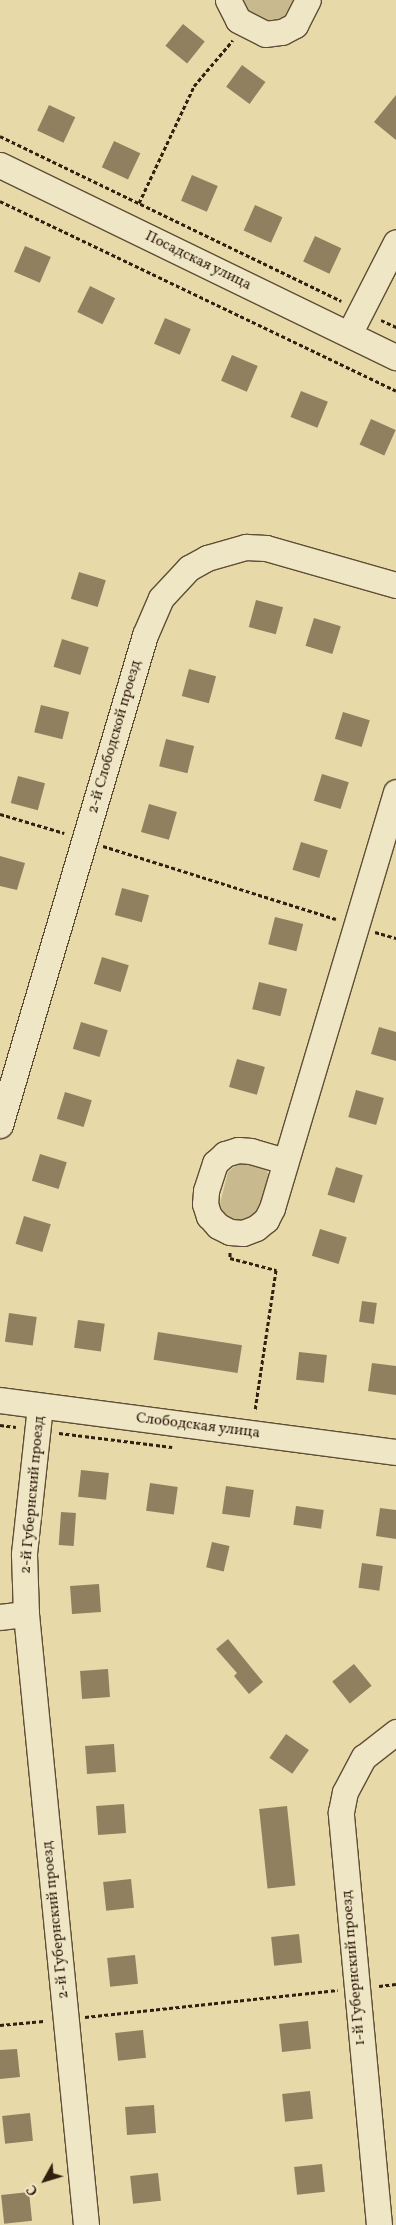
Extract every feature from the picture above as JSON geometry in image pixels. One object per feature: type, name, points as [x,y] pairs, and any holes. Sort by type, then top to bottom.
[{"type":"street","points":[[228,0],[238,20],[265,34],[282,32],[295,25],[308,0]]},
{"type":"street","name":"Посадская улица","points":[[2,171],[396,357]]},
{"type":"street","points":[[349,334],[396,242]]},
{"type":"street","name":"2-й Слободской проезд","points":[[0,1125],[152,615],[161,598],[190,568],[226,551],[266,548],[396,585]]},
{"type":"street","points":[[285,1161],[238,1150],[225,1154],[215,1163],[206,1191],[205,1204],[209,1216],[218,1226],[230,1232],[243,1233],[256,1228],[266,1220],[285,1161],[357,926],[396,792]]},
{"type":"street","name":"Слободская улица","points":[[0,1400],[396,1452]]},
{"type":"street","name":"2-й Губернский проезд","points":[[40,1406],[24,1554],[26,1614],[86,2225]]},
{"type":"street","points":[[0,1617],[26,1614]]},
{"type":"street","name":"1-й Губернский проезд","points":[[379,2225],[341,1812],[353,1773],[364,1757],[396,1732]]},
{"type":"path","points":[[139,203],[194,86],[246,25]]},
{"type":"path","points":[[0,136],[396,327]]},
{"type":"path","points":[[0,201],[396,391]]},
{"type":"path","points":[[0,814],[396,938]]},
{"type":"path","points":[[230,1232],[230,1258],[276,1270],[255,1411]]},
{"type":"path","points":[[0,2025],[396,1984]]},
{"type":"shaded area","points":[[242,0],[303,0],[294,16],[265,23],[247,12]]},
{"type":"shaded area","points":[[244,1159],[266,1168],[270,1181],[254,1222],[224,1219],[219,1208],[228,1172]]},
{"type":"building","points":[[183,24],[205,42],[187,63],[165,46]]},
{"type":"building","points":[[242,65],[265,82],[250,104],[226,87]]},
{"type":"building","points":[[396,95],[396,140],[374,122]]},
{"type":"building","points":[[49,105],[75,117],[63,143],[37,130]]},
{"type":"building","points":[[114,141],[140,153],[128,180],[102,167]]},
{"type":"building","points":[[192,175],[218,186],[207,212],[181,201]]},
{"type":"building","points":[[255,205],[282,217],[271,243],[244,231]]},
{"type":"building","points":[[315,236],[341,248],[329,274],[303,261]]},
{"type":"building","points":[[25,246],[51,257],[40,283],[14,272]]},
{"type":"building","points":[[90,286],[115,298],[102,324],[77,312]]},
{"type":"building","points":[[165,318],[191,329],[180,355],[154,344]]},
{"type":"building","points":[[232,355],[258,366],[247,392],[221,381]]},
{"type":"building","points":[[301,391],[328,402],[317,428],[291,417]]},
{"type":"building","points":[[371,419],[396,430],[384,456],[360,445]]},
{"type":"building","points":[[79,572],[106,580],[98,607],[71,599]]},
{"type":"building","points":[[256,600],[283,607],[276,634],[249,627]]},
{"type":"building","points":[[314,618],[341,626],[332,654],[306,646]]},
{"type":"building","points":[[62,639],[89,647],[80,675],[54,667]]},
{"type":"building","points":[[189,669],[216,676],[209,703],[182,696]]},
{"type":"building","points":[[41,705],[69,712],[62,739],[34,732]]},
{"type":"building","points":[[343,712],[370,720],[362,747],[335,739]]},
{"type":"building","points":[[166,739],[194,746],[187,773],[159,766]]},
{"type":"building","points":[[322,774],[349,782],[341,809],[314,801]]},
{"type":"building","points":[[18,776],[45,783],[38,810],[11,803]]},
{"type":"building","points":[[149,804],[177,812],[169,840],[141,832]]},
{"type":"building","points":[[301,842],[328,850],[319,878],[293,870]]},
{"type":"building","points":[[0,856],[25,863],[17,890],[0,886]]},
{"type":"building","points":[[122,888],[149,895],[142,922],[115,915]]},
{"type":"building","points":[[275,917],[303,924],[296,951],[268,944]]},
{"type":"building","points":[[102,957],[129,965],[121,992],[94,984]]},
{"type":"building","points":[[259,982],[287,989],[280,1016],[252,1009]]},
{"type":"building","points":[[81,1022],[108,1030],[100,1057],[73,1049]]},
{"type":"building","points":[[379,1027],[396,1032],[396,1061],[371,1054]]},
{"type":"building","points":[[237,1059],[265,1067],[257,1095],[229,1087]]},
{"type":"building","points":[[356,1090],[384,1098],[376,1125],[348,1117]]},
{"type":"building","points":[[65,1092],[92,1100],[84,1127],[57,1119]]},
{"type":"building","points":[[40,1154],[67,1162],[59,1189],[32,1181]]},
{"type":"building","points":[[336,1167],[363,1175],[354,1203],[328,1195]]},
{"type":"building","points":[[24,1216],[51,1224],[42,1252],[16,1244]]},
{"type":"building","points":[[320,1229],[347,1237],[339,1264],[312,1256]]},
{"type":"building","points":[[362,1301],[377,1303],[374,1324],[359,1322]]},
{"type":"building","points":[[9,1313],[37,1317],[33,1346],[5,1342]]},
{"type":"building","points":[[78,1320],[105,1324],[101,1351],[74,1348]]},
{"type":"building","points":[[158,1332],[242,1345],[238,1373],[154,1360]]},
{"type":"building","points":[[299,1352],[327,1355],[324,1383],[296,1380]]},
{"type":"building","points":[[372,1363],[396,1366],[396,1395],[368,1391]]},
{"type":"building","points":[[81,1470],[109,1473],[106,1500],[78,1497]]},
{"type":"building","points":[[150,1483],[178,1487],[174,1515],[146,1511]]},
{"type":"building","points":[[226,1486],[254,1490],[250,1518],[222,1514]]},
{"type":"building","points":[[296,1506],[324,1510],[321,1529],[293,1525]]},
{"type":"building","points":[[380,1508],[396,1510],[396,1539],[376,1536]]},
{"type":"building","points":[[61,1512],[76,1513],[74,1546],[59,1545]]},
{"type":"building","points":[[212,1542],[230,1546],[224,1571],[206,1567]]},
{"type":"building","points":[[362,1563],[383,1566],[379,1591],[359,1588]]},
{"type":"building","points":[[99,1584],[101,1612],[72,1614],[70,1586]]},
{"type":"building","points":[[228,1639],[263,1682],[249,1694],[234,1676],[237,1673],[216,1649]]},
{"type":"building","points":[[354,1664],[372,1686],[350,1703],[332,1682]]},
{"type":"building","points":[[108,1669],[110,1697],[82,1699],[80,1671]]},
{"type":"building","points":[[286,1734],[309,1750],[292,1774],[269,1758]]},
{"type":"building","points":[[114,1744],[116,1772],[87,1774],[85,1746]]},
{"type":"building","points":[[124,1804],[126,1833],[98,1835],[96,1806]]},
{"type":"building","points":[[287,1806],[295,1886],[268,1888],[259,1809]]},
{"type":"building","points":[[131,1879],[134,1908],[106,1911],[103,1882]]},
{"type":"building","points":[[299,1934],[302,1963],[274,1966],[271,1937]]},
{"type":"building","points":[[135,1955],[138,1984],[110,1987],[107,1958]]},
{"type":"building","points":[[308,2021],[311,2049],[282,2052],[279,2024]]},
{"type":"building","points":[[143,2030],[146,2058],[118,2061],[115,2033]]},
{"type":"building","points":[[17,2049],[20,2077],[0,2079],[0,2050]]},
{"type":"building","points":[[310,2091],[313,2119],[285,2122],[282,2094]]},
{"type":"building","points":[[154,2105],[156,2133],[127,2135],[125,2107]]},
{"type":"building","points":[[30,2113],[33,2141],[5,2144],[2,2116]]},
{"type":"building","points":[[322,2164],[325,2192],[297,2195],[294,2167]]},
{"type":"building","points":[[158,2173],[161,2201],[133,2204],[130,2176]]},
{"type":"building","points":[[29,2192],[32,2221],[4,2224],[1,2195]]}]
